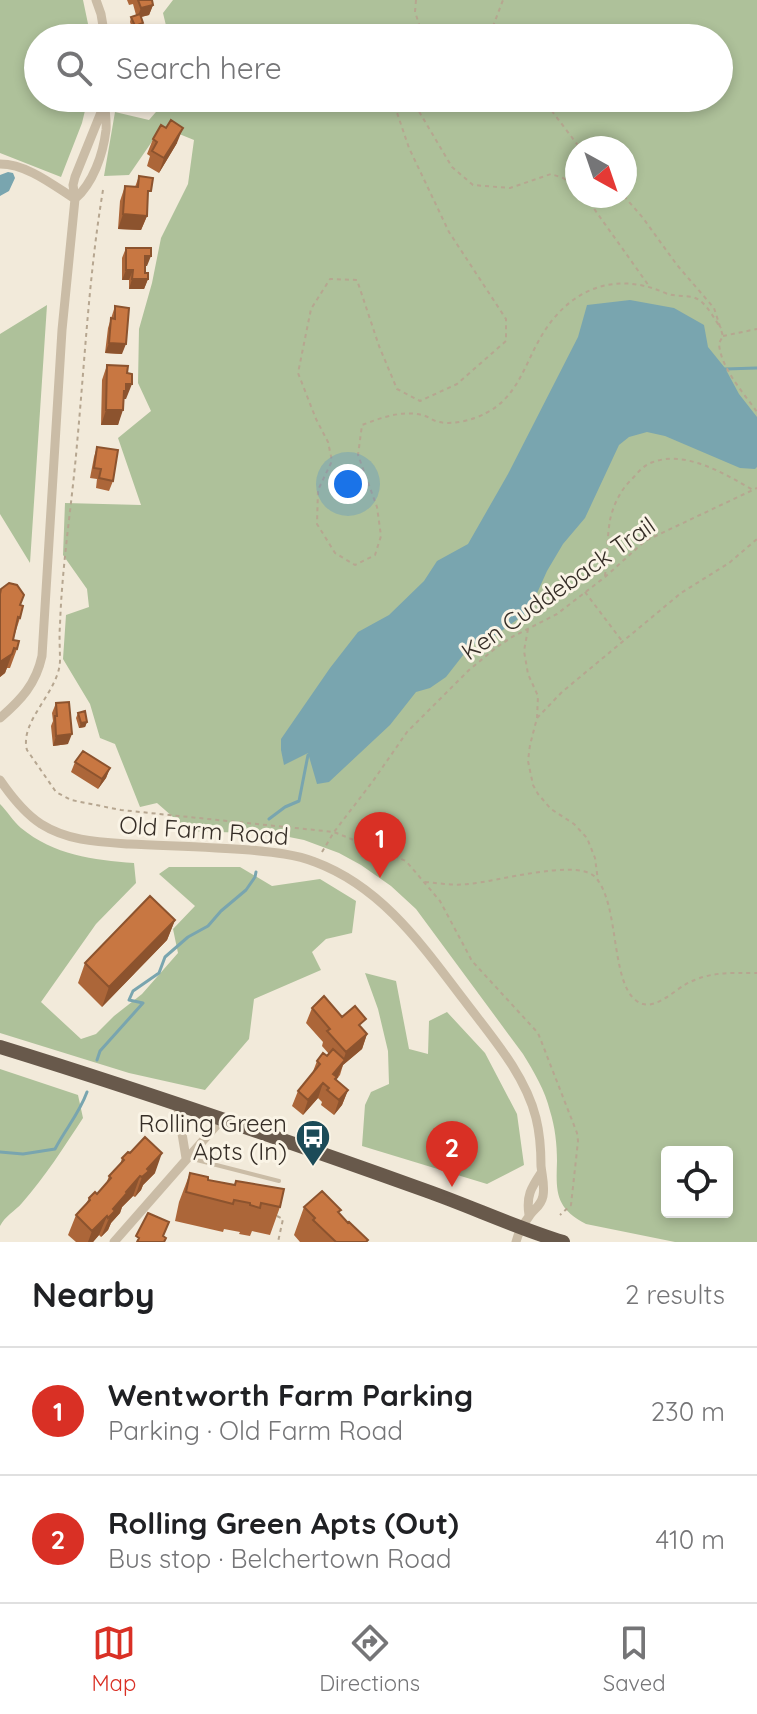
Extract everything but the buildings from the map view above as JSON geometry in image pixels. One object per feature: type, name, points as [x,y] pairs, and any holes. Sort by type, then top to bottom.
[{"type":"highway","points":[[0,1047],[177,1103],[426,1190],[519,1233],[563,1242]]},
{"type":"street","points":[[96,0],[103,24]]},
{"type":"street","points":[[0,718],[31,686],[42,656],[62,330],[75,199],[73,185],[101,112]]},
{"type":"street","points":[[75,199],[92,179],[105,134],[105,112]]},
{"type":"street","points":[[0,164],[28,171],[75,199]]},
{"type":"street","name":"Old Farm Road","points":[[0,780],[31,816],[73,838],[293,856],[316,862],[367,889],[424,948],[514,1069],[530,1098],[537,1121],[541,1173],[527,1201],[519,1233]]},
{"type":"street","points":[[177,1103],[186,1158]]},
{"type":"street","points":[[114,1242],[222,1119]]},
{"type":"lane","points":[[186,1158],[279,1181]]},
{"type":"path","points":[[416,0],[415,12],[419,24]]},
{"type":"path","points":[[494,24],[503,0]]},
{"type":"path","points":[[397,112],[409,148],[449,232],[506,319],[506,341],[457,384],[420,401],[397,389],[357,280],[330,279],[311,309],[298,373],[328,442],[332,461],[318,490],[317,524],[335,553],[355,565],[375,555],[381,536],[377,507],[358,455],[362,425],[390,414],[422,415],[437,422],[453,423],[483,415],[499,406],[516,388],[542,334],[558,314],[588,290],[604,285],[634,284],[672,297],[692,297],[701,301],[721,328]]},
{"type":"path","points":[[419,112],[452,167],[473,185],[510,188],[551,174],[565,181]]},
{"type":"path","points":[[553,112],[571,136]]},
{"type":"path","points":[[103,190],[94,243],[66,549],[60,666],[58,676],[29,730],[25,742],[27,750],[56,792],[71,800],[121,810],[334,832],[406,861],[440,901],[472,961],[538,1033],[578,1141],[571,1205],[560,1215]]},
{"type":"path","points":[[594,208],[650,287]]},
{"type":"path","points":[[634,208],[714,308],[723,336],[719,343],[720,354],[757,412]]},
{"type":"path","points":[[723,336],[757,329]]},
{"type":"path","points":[[605,577],[611,517],[622,490],[643,467],[669,459],[687,461],[723,472],[755,490]]},
{"type":"path","name":"Ken Cuddeback Trail","points":[[316,862],[334,832],[407,732],[469,670],[504,642],[557,614],[645,541],[755,490]]},
{"type":"path","points":[[537,718],[562,692],[681,593],[729,563],[757,539]]},
{"type":"path","points":[[585,592],[623,642]]},
{"type":"path","points":[[528,629],[524,651],[528,674],[538,696],[528,761],[533,785],[551,809],[574,824],[587,838],[595,858],[598,882]]},
{"type":"path","points":[[424,882],[467,885],[548,871],[582,870],[592,875],[611,911],[619,965],[626,986],[633,998],[643,1004],[655,1003],[700,977],[713,973],[757,973]]},
{"type":"path","points":[[267,1214],[283,1219],[278,1242]]},
{"type":"green space","points":[[0,0],[83,0],[88,24],[24,24],[24,112],[85,112],[61,177],[0,153]]},
{"type":"green space","points":[[173,0],[757,0],[757,1242],[675,1242],[586,1224],[568,1212],[558,1190],[554,1129],[539,1081],[523,1054],[416,909],[391,886],[339,853],[304,840],[274,834],[189,831],[157,803],[140,807],[115,744],[100,738],[90,704],[63,659],[66,615],[89,607],[87,589],[63,555],[65,503],[141,505],[118,438],[151,411],[138,383],[139,329],[161,238],[188,184],[194,140],[162,127],[129,175],[104,176],[115,112],[149,120],[156,112],[733,112],[733,24],[166,24],[163,13]]},
{"type":"green space","points":[[47,305],[30,563],[0,514],[0,334]]},
{"type":"green space","points":[[0,804],[21,828],[60,850],[89,858],[134,863],[136,883],[96,924],[41,1002],[81,1039],[96,1034],[142,994],[178,953],[173,929],[195,906],[159,874],[169,867],[240,867],[272,886],[320,879],[356,901],[352,933],[326,939],[312,952],[321,970],[254,999],[249,1039],[205,1090],[129,1073],[0,1033]]},
{"type":"green space","points":[[365,973],[396,981],[409,1049],[428,1054],[429,1021],[447,1012],[485,1053],[517,1114],[524,1165],[487,1184],[362,1146],[365,1105],[371,1092],[389,1084],[388,1051]]},
{"type":"green space","points":[[0,1069],[78,1095],[83,1118],[39,1183],[0,1226]]},
{"type":"water","points":[[13,173],[15,178],[9,191],[0,196],[0,175]]},
{"type":"water","points":[[630,300],[674,308],[704,325],[708,347],[757,417],[757,467],[740,468],[665,436],[647,432],[629,437],[619,445],[585,518],[563,544],[529,611],[496,635],[471,645],[446,677],[430,688],[416,692],[390,725],[329,782],[317,784],[308,753],[284,765],[281,739],[358,632],[389,615],[424,581],[437,561],[468,544],[508,474],[578,337],[587,305]]},
{"type":"waterway","points":[[725,369],[757,368]]},
{"type":"waterway","points":[[269,819],[299,801],[308,755]]},
{"type":"waterway","points":[[97,1060],[100,1051],[143,1003],[129,1000],[133,991],[159,973],[165,957],[188,937],[208,926],[246,890],[256,872]]},
{"type":"waterway","points":[[0,1152],[23,1154],[55,1149],[87,1092]]},
{"type":"place","name":"Wentworth Farm Parking","points":[[380,878]]},
{"type":"place","name":"Rolling Green Apts (In)","points":[[313,1168]]},
{"type":"place","name":"Rolling Green Apts (Out)","points":[[452,1187]]}]
